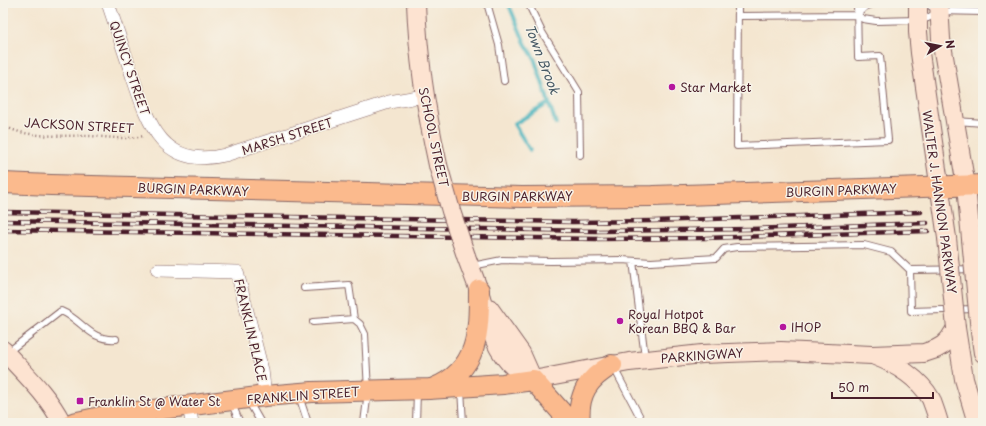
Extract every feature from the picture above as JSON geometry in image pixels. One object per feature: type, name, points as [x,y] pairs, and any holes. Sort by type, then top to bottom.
[{"type":"main road","name":"BURGIN PARKWAY","points":[[3,183],[522,197],[653,196],[975,186]]},
{"type":"main road","name":"BURGIN PARKWAY","points":[[3,186],[51,185]]},
{"type":"main road","points":[[423,390],[439,386],[455,375],[462,368],[473,351],[476,344],[478,330],[479,290]]},
{"type":"main road","points":[[580,423],[580,404],[586,389],[595,376],[612,365]]},
{"type":"main road","name":"FRANKLIN STREET","points":[[73,423],[97,417],[190,414],[248,398],[298,393],[423,390],[503,384],[534,380]]},
{"type":"main road","name":"SCHOOL STREET","points":[[534,380],[571,423]]},
{"type":"street","name":"QUINCY STREET","points":[[108,3],[143,107],[155,132]]},
{"type":"street","name":"SCHOOL STREET","points":[[416,3],[419,52],[424,96],[438,165],[451,211],[493,335],[504,357],[516,370],[534,380]]},
{"type":"street","name":"WALTER J. HANNON PARKWAY","points":[[934,6],[956,121],[975,186],[972,239],[983,353]]},
{"type":"street","name":"WALTER J. HANNON PARKWAY","points":[[918,12],[923,78],[947,238],[956,328],[964,379],[977,423]]},
{"type":"street","name":"MARSH STREET","points":[[155,132],[166,144],[180,153],[198,158],[215,157],[234,153],[389,102],[424,96]]},
{"type":"street","name":"FRANKLIN PLACE","points":[[158,270],[237,272],[262,370],[248,398]]},
{"type":"street","name":"PARKINGWAY","points":[[534,380],[612,365],[702,354],[803,351],[872,355],[924,353],[943,345],[956,328]]},
{"type":"street","points":[[5,351],[42,394],[56,412],[62,423]]},
{"type":"street","name":"PARKINGWAY","points":[[872,355],[886,360],[906,372],[922,387],[931,399],[939,423]]},
{"type":"lane","points":[[487,3],[499,45],[504,80]]},
{"type":"lane","points":[[528,3],[542,32],[579,92],[580,154]]},
{"type":"lane","points":[[738,3],[737,146],[888,140],[880,56],[858,57],[857,3]]},
{"type":"lane","points":[[857,15],[865,7],[874,3]]},
{"type":"lane","points":[[738,16],[857,15],[876,21],[918,12],[928,18],[934,6],[983,12],[983,5]]},
{"type":"lane","points":[[956,121],[983,123]]},
{"type":"lane","points":[[468,261],[651,262],[716,258],[724,249],[737,247],[864,245],[891,252],[910,270],[983,269]]},
{"type":"lane","points":[[632,261],[645,360]]},
{"type":"lane","points":[[910,270],[911,310],[983,309]]},
{"type":"lane","points":[[304,288],[349,285],[354,320]]},
{"type":"lane","points":[[5,351],[61,311],[93,334],[101,338],[116,339]]},
{"type":"lane","points":[[313,322],[354,320],[360,324],[366,334],[368,391],[364,423]]},
{"type":"lane","points":[[612,365],[640,416],[638,423]]},
{"type":"lane","points":[[461,387],[462,423]]},
{"type":"lane","points":[[416,423],[423,390]]},
{"type":"lane","points":[[298,393],[308,423]]},
{"type":"lane","points":[[240,423],[248,398]]},
{"type":"lane","points":[[248,398],[261,423]]},
{"type":"path","name":"JACKSON STREET","points":[[3,125],[18,132],[115,138],[133,138],[155,132]]},
{"type":"waterway","name":"Town Brook","points":[[508,3],[525,43],[534,58],[556,124]]},
{"type":"waterway","points":[[530,150],[514,124],[549,103]]},
{"type":"railway","points":[[3,212],[573,222],[654,221],[921,212]]},
{"type":"railway","points":[[3,221],[597,231],[751,229],[927,223]]},
{"type":"railway","points":[[3,230],[597,239],[705,238],[928,231]]},
{"type":"place","name":"Star Market","points":[[672,87]]},
{"type":"place","name":"Royal Hotpot Korean BBQ & Bar","points":[[620,321]]},
{"type":"place","name":"IHOP","points":[[783,327]]},
{"type":"place","name":"Franklin St @ Water St","points":[[80,401]]}]
